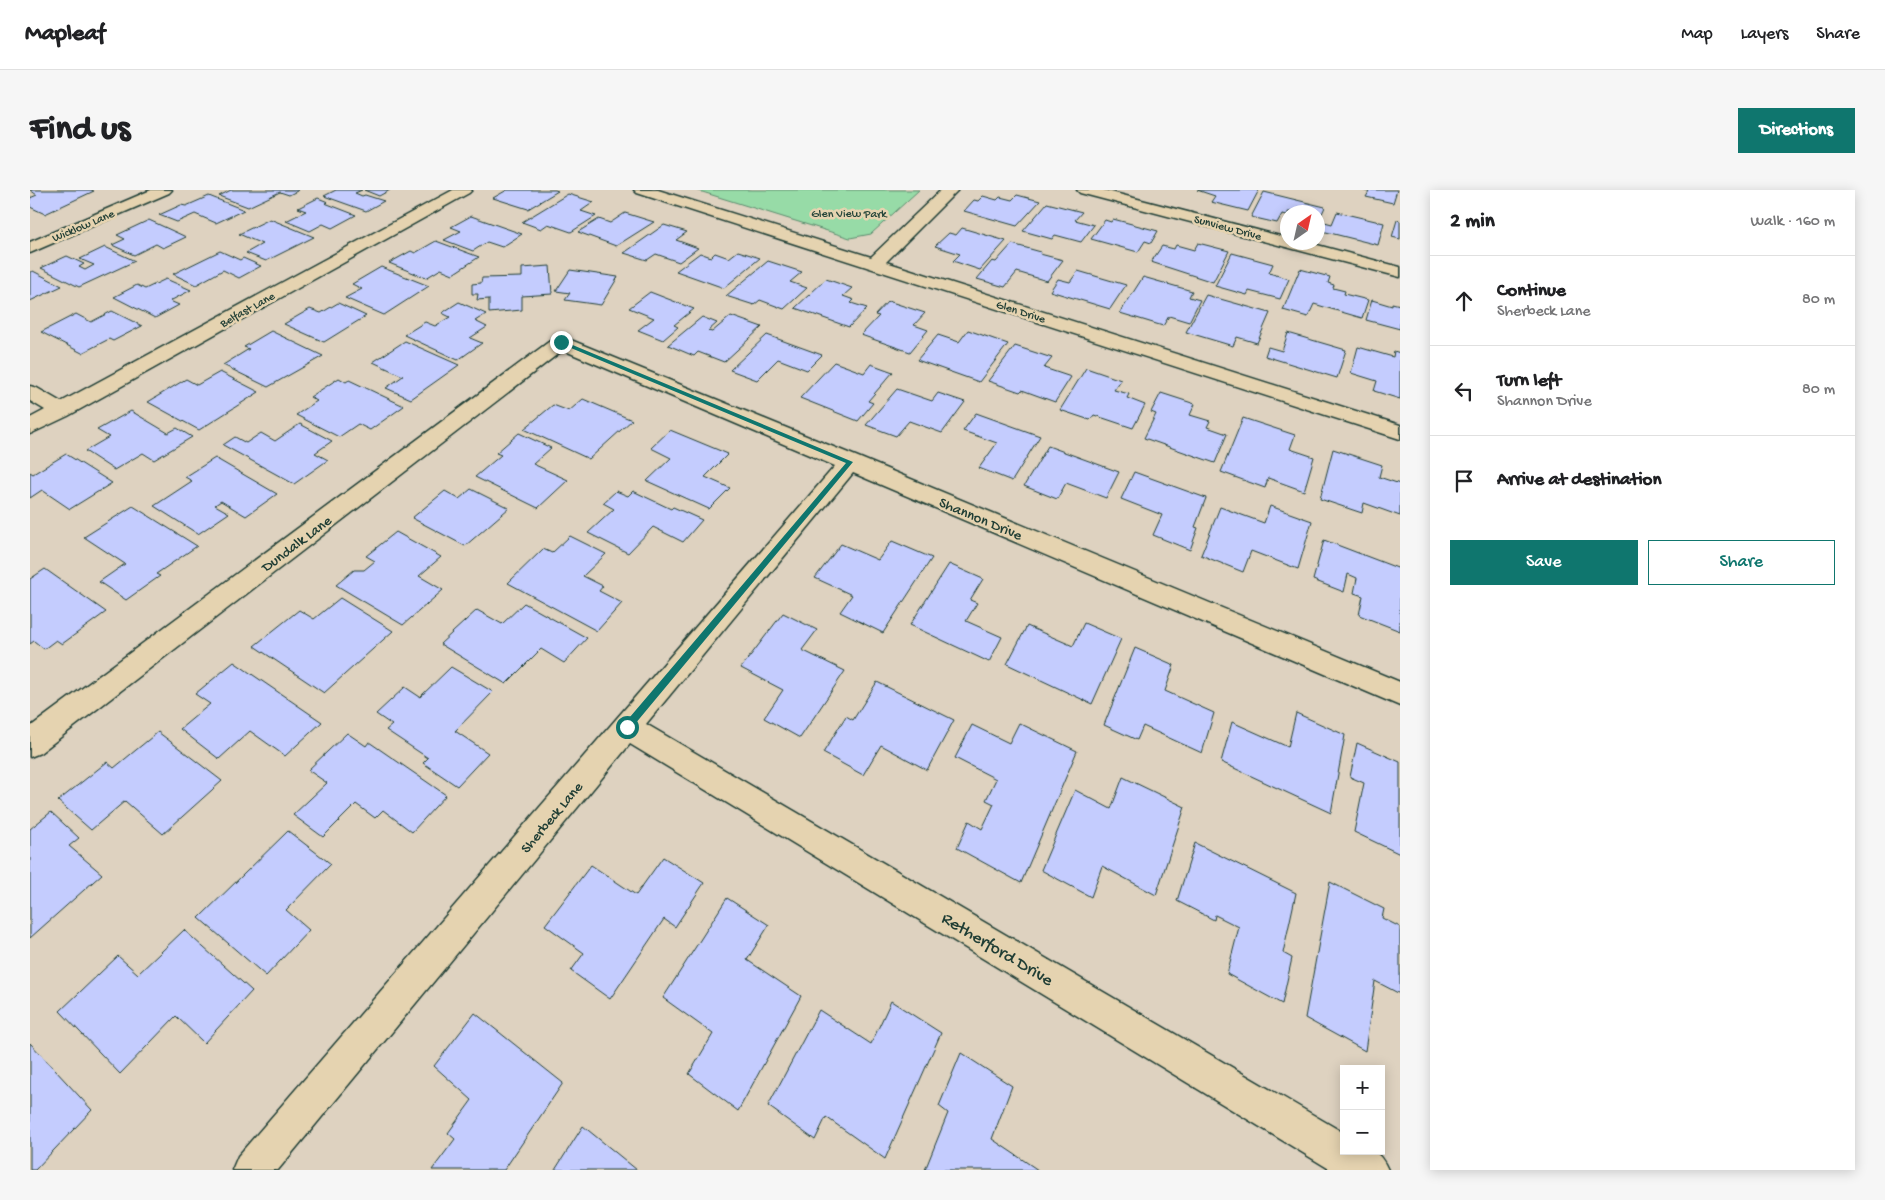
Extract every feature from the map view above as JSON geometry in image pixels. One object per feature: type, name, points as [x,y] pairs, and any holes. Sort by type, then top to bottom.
[{"type":"street","name":"Wicklow Lane","points":[[30,248],[164,190]]},
{"type":"street","name":"Belfast Lane","points":[[30,427],[464,190]]},
{"type":"street","name":"Glen Drive","points":[[642,190],[1400,432]]},
{"type":"street","points":[[874,264],[950,190]]},
{"type":"street","name":"Sunview Drive","points":[[1085,190],[1400,272]]},
{"type":"street","name":"Shannon Drive","points":[[561,342],[1400,694]]},
{"type":"street","name":"Dundalk Lane","points":[[30,744],[561,342]]},
{"type":"street","points":[[30,392],[61,411]]},
{"type":"street","name":"Sherbeck Lane","points":[[252,1170],[850,462]]},
{"type":"street","name":"Retherford Drive","points":[[627,727],[1368,1170]]},
{"type":"green space","name":"Glen View Park","points":[[696,190],[919,190],[871,234],[850,238]]},
{"type":"building","points":[[30,190],[94,191],[45,214],[30,207],[30,198],[37,195]]},
{"type":"building","points":[[231,190],[299,190],[289,195],[280,192],[248,207],[219,196]]},
{"type":"building","points":[[336,190],[362,190],[355,193],[384,201],[366,211],[324,196]]},
{"type":"building","points":[[364,190],[390,190],[379,196]]},
{"type":"building","points":[[507,190],[558,191],[528,209],[493,198]]},
{"type":"building","points":[[1197,190],[1259,190],[1248,211],[1211,202],[1215,196]]},
{"type":"building","points":[[1362,190],[1397,190],[1393,203],[1366,197],[1369,192]]},
{"type":"building","points":[[1264,192],[1317,205],[1280,205],[1280,218],[1277,223],[1251,217]]},
{"type":"building","points":[[568,194],[594,202],[581,211],[596,216],[571,232],[548,224],[541,229],[522,222]]},
{"type":"building","points":[[1017,195],[1040,201],[1017,226],[964,211],[974,200],[978,201],[983,196],[997,200],[1000,197],[1012,200]]},
{"type":"building","points":[[209,196],[244,210],[216,223],[195,214],[177,222],[159,215],[181,205],[186,206]]},
{"type":"building","points":[[318,198],[328,202],[325,203],[356,215],[332,228],[323,224],[310,231],[286,221],[306,211],[298,208]]},
{"type":"building","points":[[1047,203],[1082,212],[1075,220],[1094,225],[1081,242],[1055,235],[1052,239],[1023,231]]},
{"type":"building","points":[[1337,212],[1384,223],[1378,245],[1325,232],[1325,222],[1332,224]]},
{"type":"building","points":[[625,213],[654,222],[616,246],[578,232],[599,219],[610,223]]},
{"type":"building","points":[[471,216],[522,234],[502,247],[487,242],[473,251],[444,240],[461,231],[451,227]]},
{"type":"building","points":[[270,219],[314,237],[266,261],[246,253],[262,244],[239,234]]},
{"type":"building","points":[[1113,219],[1158,231],[1151,243],[1145,241],[1138,252],[1091,239],[1105,220],[1111,222]]},
{"type":"building","points":[[149,220],[186,237],[163,248],[156,244],[134,255],[112,245],[125,239],[117,235]]},
{"type":"building","points":[[1397,220],[1400,221],[1400,239],[1392,237]]},
{"type":"building","points":[[664,225],[687,232],[676,240],[698,248],[679,262],[656,254],[647,260],[624,253]]},
{"type":"building","points":[[962,228],[1006,241],[980,270],[953,261],[960,254],[935,246],[949,233],[956,235]]},
{"type":"building","points":[[436,241],[479,257],[453,274],[441,269],[426,278],[389,263],[411,251],[415,253]]},
{"type":"building","points":[[1198,243],[1229,251],[1213,282],[1151,262],[1162,246],[1174,249],[1176,245],[1194,250]]},
{"type":"building","points":[[1012,244],[1063,260],[1047,281],[1017,272],[1005,287],[977,279],[992,261],[996,262]]},
{"type":"building","points":[[105,247],[135,261],[79,287],[41,268],[67,256],[84,264],[79,267],[85,270],[94,265],[80,259]]},
{"type":"building","points":[[220,251],[240,260],[243,258],[261,266],[239,278],[223,270],[196,285],[173,274]]},
{"type":"building","points":[[738,251],[760,258],[724,288],[676,271],[700,253],[711,257],[715,253],[729,258]]},
{"type":"building","points":[[1232,253],[1273,264],[1269,273],[1289,279],[1280,299],[1249,291],[1247,295],[1215,286]]},
{"type":"building","points":[[768,261],[802,272],[790,282],[807,288],[784,309],[760,300],[754,305],[726,296]]},
{"type":"building","points":[[550,266],[552,294],[522,296],[522,310],[489,313],[489,299],[477,300],[478,294],[472,294],[472,284],[481,283],[482,278],[522,277],[522,268]]},
{"type":"building","points":[[381,267],[429,286],[384,315],[345,298],[362,289],[352,284]]},
{"type":"building","points":[[1300,269],[1330,277],[1328,283],[1334,285],[1333,288],[1345,291],[1344,294],[1368,300],[1362,318],[1314,304],[1308,317],[1283,310]]},
{"type":"building","points":[[570,270],[618,277],[601,305],[565,300],[570,293],[556,291]]},
{"type":"building","points":[[33,271],[62,286],[30,301],[30,272]]},
{"type":"building","points":[[1078,271],[1126,285],[1110,309],[1050,291],[1058,279],[1070,282]]},
{"type":"building","points":[[1143,277],[1192,291],[1189,297],[1200,300],[1189,322],[1169,316],[1163,326],[1120,313]]},
{"type":"building","points":[[166,279],[191,290],[170,301],[179,305],[155,318],[114,297],[137,285],[145,289]]},
{"type":"building","points":[[826,279],[852,288],[843,296],[854,300],[851,303],[867,308],[849,327],[795,308]]},
{"type":"building","points":[[650,292],[694,309],[674,325],[678,327],[663,340],[638,330],[654,318],[629,308]]},
{"type":"building","points":[[1206,295],[1270,313],[1257,343],[1237,337],[1233,346],[1186,332]]},
{"type":"building","points":[[1372,300],[1392,306],[1392,303],[1400,305],[1400,329],[1366,320]]},
{"type":"building","points":[[888,301],[925,313],[914,325],[928,330],[910,352],[861,335],[879,316],[875,315]]},
{"type":"building","points":[[459,302],[486,314],[475,321],[487,327],[470,338],[482,343],[458,360],[404,335],[425,322],[435,326],[450,317],[442,313]]},
{"type":"building","points":[[338,303],[366,316],[324,342],[284,324],[310,309],[321,313]]},
{"type":"building","points":[[112,311],[142,326],[113,341],[109,339],[82,353],[41,332],[76,314],[91,322]]},
{"type":"building","points":[[731,316],[762,327],[724,362],[698,352],[694,356],[668,345],[702,317],[717,323],[708,331],[712,332]]},
{"type":"building","points":[[968,330],[1008,344],[979,382],[917,360],[938,335],[959,342]]},
{"type":"building","points":[[271,331],[323,356],[268,387],[223,365],[249,349],[244,347]]},
{"type":"building","points":[[1288,333],[1346,350],[1337,378],[1265,356],[1268,347],[1282,351]]},
{"type":"building","points":[[767,335],[822,355],[807,370],[778,359],[757,380],[730,370]]},
{"type":"building","points":[[405,341],[459,365],[411,399],[386,388],[403,376],[373,362]]},
{"type":"building","points":[[1015,346],[1052,358],[1044,368],[1071,377],[1055,402],[1022,390],[1020,392],[988,381]]},
{"type":"building","points":[[1358,347],[1393,357],[1394,351],[1400,353],[1400,399],[1374,391],[1377,381],[1351,373]]},
{"type":"building","points":[[834,362],[864,373],[871,364],[893,372],[868,401],[873,403],[858,421],[800,398]]},
{"type":"building","points":[[1086,368],[1121,380],[1114,390],[1129,394],[1127,398],[1145,405],[1133,428],[1094,415],[1090,420],[1060,410]]},
{"type":"building","points":[[220,372],[259,392],[199,430],[148,402],[186,379],[197,385]]},
{"type":"building","points":[[339,378],[346,382],[349,380],[404,406],[370,430],[358,424],[339,437],[296,415],[317,401],[310,397]]},
{"type":"building","points":[[897,389],[932,401],[938,393],[965,402],[942,433],[909,421],[896,436],[866,425]]},
{"type":"building","points":[[1161,393],[1195,404],[1190,415],[1210,421],[1207,427],[1227,434],[1215,463],[1144,438],[1156,414],[1151,412]]},
{"type":"building","points":[[583,399],[632,420],[589,459],[524,429],[553,405],[569,411]]},
{"type":"building","points":[[131,411],[168,433],[177,428],[192,437],[154,460],[143,453],[114,470],[85,451],[109,437],[97,430]]},
{"type":"building","points":[[976,413],[1040,436],[1012,481],[979,468],[997,443],[963,431]]},
{"type":"building","points":[[1243,418],[1295,435],[1290,449],[1314,457],[1304,491],[1268,478],[1265,488],[1221,472]]},
{"type":"building","points":[[300,424],[332,441],[315,453],[328,460],[294,484],[223,445],[235,437],[246,443],[261,433],[275,441]]},
{"type":"building","points":[[670,430],[728,454],[705,477],[730,488],[709,509],[647,481],[671,458],[651,448]]},
{"type":"building","points":[[519,433],[551,448],[533,464],[568,480],[538,508],[475,477],[501,455],[496,453]]},
{"type":"building","points":[[1048,446],[1119,472],[1106,498],[1066,483],[1057,499],[1024,486]]},
{"type":"building","points":[[1333,449],[1382,465],[1379,477],[1400,484],[1400,516],[1364,503],[1362,513],[1320,499]]},
{"type":"building","points":[[66,454],[112,483],[70,509],[42,490],[30,498],[30,472],[33,474]]},
{"type":"building","points":[[215,458],[277,494],[246,516],[221,501],[215,505],[229,513],[198,534],[154,506],[192,481],[185,477]]},
{"type":"building","points":[[1134,472],[1206,498],[1195,527],[1198,528],[1190,550],[1153,535],[1162,515],[1121,499]]},
{"type":"building","points":[[471,489],[509,508],[465,546],[412,518],[445,491],[459,499]]},
{"type":"building","points":[[616,491],[628,496],[633,491],[671,509],[673,507],[702,520],[683,542],[653,527],[628,553],[588,533],[614,509],[603,503]]},
{"type":"building","points":[[133,506],[197,546],[156,574],[160,576],[126,600],[99,582],[125,564],[84,537]]},
{"type":"building","points":[[1270,506],[1312,521],[1298,569],[1251,551],[1243,572],[1201,555],[1220,507],[1264,523]]},
{"type":"building","points":[[396,532],[441,557],[419,576],[443,590],[403,625],[336,585],[354,570],[364,570],[375,561],[366,556]]},
{"type":"building","points":[[570,536],[606,554],[583,576],[603,586],[599,591],[622,603],[597,631],[508,583],[543,549],[552,553]]},
{"type":"building","points":[[1324,540],[1400,569],[1400,631],[1359,615],[1363,596],[1354,593],[1357,578],[1348,574],[1344,592],[1313,580]]},
{"type":"building","points":[[892,541],[932,558],[883,633],[840,612],[852,595],[815,578],[841,544],[878,560]]},
{"type":"building","points":[[949,564],[983,579],[970,600],[977,603],[966,621],[1002,637],[989,662],[910,625]]},
{"type":"building","points":[[45,569],[106,612],[62,644],[56,640],[44,649],[34,641],[30,644],[30,579]]},
{"type":"building","points":[[340,598],[393,631],[324,693],[254,646],[299,610],[314,619]]},
{"type":"building","points":[[524,603],[587,638],[564,663],[541,649],[506,684],[440,644],[477,610],[502,624]]},
{"type":"building","points":[[783,613],[817,630],[802,650],[845,671],[800,738],[764,718],[783,690],[741,668]]},
{"type":"building","points":[[1084,623],[1121,639],[1092,704],[1007,664],[1027,626],[1073,646]]},
{"type":"building","points":[[1135,648],[1174,665],[1165,691],[1214,713],[1202,753],[1143,726],[1137,740],[1104,725]]},
{"type":"building","points":[[234,662],[322,722],[285,756],[250,731],[219,759],[180,729],[210,704],[195,694]]},
{"type":"building","points":[[451,667],[493,692],[455,731],[488,753],[457,786],[423,763],[428,758],[386,730],[392,725],[376,714],[405,687],[420,697]]},
{"type":"building","points":[[877,682],[954,720],[927,770],[881,745],[863,775],[823,753],[846,716],[853,720]]},
{"type":"building","points":[[1296,713],[1345,735],[1331,813],[1221,762],[1232,722],[1288,747]]},
{"type":"building","points":[[1019,723],[1077,751],[1021,883],[957,848],[969,821],[982,829],[994,804],[986,800],[996,779],[955,758],[972,725],[1009,743]]},
{"type":"building","points":[[158,732],[222,781],[163,834],[125,801],[91,830],[58,801],[107,762],[114,768]]},
{"type":"building","points":[[347,733],[366,746],[369,742],[446,795],[412,832],[383,810],[375,818],[356,804],[323,837],[293,815],[327,783],[308,770]]},
{"type":"building","points":[[1357,743],[1400,762],[1400,854],[1354,832],[1364,783],[1350,777]]},
{"type":"building","points":[[1123,777],[1185,807],[1156,895],[1102,866],[1091,897],[1041,870],[1075,790],[1111,809]]},
{"type":"building","points":[[51,812],[79,838],[69,846],[102,874],[30,938],[30,829]]},
{"type":"building","points":[[288,831],[331,864],[286,910],[309,930],[266,976],[199,918]]},
{"type":"building","points":[[1195,843],[1296,893],[1283,953],[1292,958],[1282,1004],[1227,974],[1239,927],[1215,915],[1214,920],[1177,901]]},
{"type":"building","points":[[663,857],[704,883],[675,927],[664,919],[610,999],[571,971],[584,953],[545,925],[591,865],[636,895]]},
{"type":"building","points":[[1330,882],[1384,909],[1382,918],[1400,927],[1400,994],[1375,981],[1365,1051],[1305,1018]]},
{"type":"building","points":[[727,898],[769,925],[747,960],[801,996],[738,1111],[689,1074],[713,1034],[663,998]]},
{"type":"building","points":[[184,930],[252,991],[204,1043],[176,1016],[120,1074],[60,1011],[118,956],[138,974]]},
{"type":"building","points":[[891,1001],[941,1033],[885,1159],[826,1117],[815,1140],[768,1106],[819,1010],[871,1044]]},
{"type":"building","points":[[475,1013],[563,1083],[504,1170],[432,1170],[455,1139],[448,1133],[472,1100],[434,1066]]},
{"type":"building","points":[[30,1043],[92,1110],[35,1170],[30,1170]]},
{"type":"building","points":[[961,1053],[1012,1086],[992,1139],[1038,1170],[925,1170],[948,1113],[939,1106]]},
{"type":"building","points":[[583,1126],[637,1170],[555,1170]]},
{"type":"route","points":[[561,342],[850,462],[627,727]]}]
